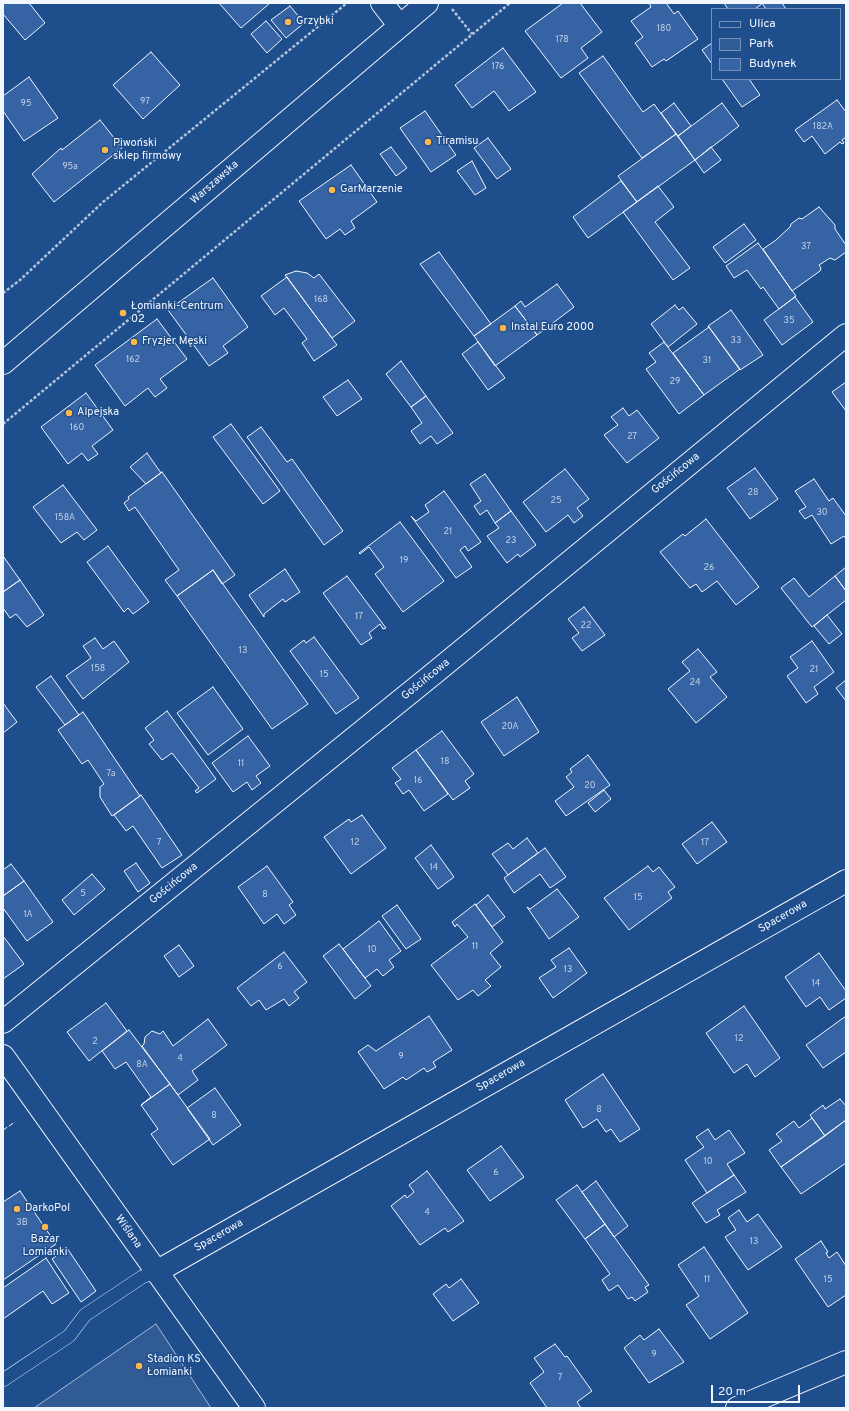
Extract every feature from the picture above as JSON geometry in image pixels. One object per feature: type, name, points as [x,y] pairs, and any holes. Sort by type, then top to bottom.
[{"type":"street","points":[[382,3],[400,25]]},
{"type":"street","name":"Warszawska","points":[[4,359],[427,3]]},
{"type":"street","name":"Gościńcowa","points":[[3,1022],[432,675],[846,335]]},
{"type":"street","name":"Spacerowa","points":[[156,1272],[846,881]]},
{"type":"street","name":"Wiślana","points":[[3,1056],[254,1408]]},
{"type":"street","points":[[737,1408],[846,1362]]},
{"type":"lane","points":[[3,1380],[69,1336],[85,1315],[142,1277],[156,1272]]},
{"type":"path","points":[[3,293],[20,280],[103,202],[347,3]]},
{"type":"path","points":[[3,424],[510,3]]},
{"type":"path","points":[[450,7],[472,34]]},
{"type":"green space","name":"Stadion KS Łomianki","points":[[156,1324],[211,1408],[34,1408]]},
{"type":"building","points":[[3,3],[29,3],[45,23],[25,40],[3,14]]},
{"type":"building","points":[[219,3],[270,3],[241,28]]},
{"type":"building","points":[[563,3],[580,3],[602,32],[581,48],[588,58],[561,78],[525,31]]},
{"type":"building","points":[[649,3],[666,3],[674,14],[678,11],[698,39],[666,61],[664,59],[652,67],[635,43],[643,37],[631,21],[651,7]]},
{"type":"building","points":[[724,3],[763,3],[756,8],[727,8]]},
{"type":"building","points":[[762,3],[782,3],[785,8],[765,8]]},
{"type":"building","name":"Grzybki","points":[[290,6],[304,23],[286,38],[271,20]]},
{"type":"building","points":[[266,21],[282,39],[267,53],[251,34]]},
{"type":"building","points":[[711,44],[711,63],[702,50]]},
{"type":"building","points":[[503,48],[536,92],[509,111],[494,91],[472,108],[455,85]]},
{"type":"building","points":[[151,52],[180,85],[143,119],[113,85]]},
{"type":"building","points":[[603,56],[643,112],[654,104],[676,134],[642,158],[579,73]]},
{"type":"building","points":[[29,77],[58,118],[24,141],[3,111],[3,96]]},
{"type":"building","points":[[723,80],[750,80],[760,95],[742,107]]},
{"type":"building","points":[[837,100],[846,112],[846,137],[842,140],[844,143],[842,144],[840,142],[825,154],[812,136],[804,142],[795,130]]},
{"type":"building","points":[[674,103],[691,126],[678,136],[661,113]]},
{"type":"building","points":[[722,103],[739,126],[695,160],[678,136]]},
{"type":"building","name":"Tiramisu","points":[[425,111],[456,155],[431,172],[400,128]]},
{"type":"building","points":[[100,120],[122,148],[54,202],[32,174],[61,148],[62,150]]},
{"type":"building","points":[[676,134],[695,160],[637,202],[618,176]]},
{"type":"building","points":[[488,138],[511,169],[497,179],[474,148]]},
{"type":"building","points":[[391,147],[407,168],[396,176],[380,154]]},
{"type":"building","points":[[711,147],[721,160],[704,173],[695,160]]},
{"type":"building","points":[[472,161],[486,188],[475,195],[457,171]]},
{"type":"building","points":[[351,165],[377,202],[351,221],[355,228],[345,235],[340,229],[326,239],[299,201]]},
{"type":"building","points":[[621,181],[637,202],[588,238],[573,217]]},
{"type":"building","points":[[658,186],[674,207],[655,222],[690,268],[673,280],[623,212]]},
{"type":"building","points":[[819,207],[835,225],[835,229],[846,245],[846,252],[835,260],[830,258],[819,265],[821,268],[820,271],[792,291],[763,249],[776,240],[799,218],[802,219]]},
{"type":"building","points":[[744,224],[756,240],[725,263],[713,247]]},
{"type":"building","points":[[758,243],[796,296],[779,309],[763,287],[761,289],[747,270],[734,278],[726,266]]},
{"type":"building","points":[[439,252],[491,324],[474,336],[420,264]]},
{"type":"building","points":[[296,271],[307,273],[314,278],[319,274],[355,321],[332,338],[285,275]]},
{"type":"building","points":[[287,277],[337,345],[314,361],[302,343],[307,339],[284,308],[275,315],[261,296]]},
{"type":"building","points":[[213,278],[248,327],[223,346],[228,353],[209,366],[168,310]]},
{"type":"building","points":[[557,284],[574,307],[537,335],[515,306],[521,301],[525,307]]},
{"type":"building","points":[[795,297],[813,322],[782,345],[764,320]]},
{"type":"building","points":[[675,305],[679,310],[683,307],[697,324],[668,347],[651,324]]},
{"type":"building","points":[[515,306],[537,335],[495,366],[474,336]]},
{"type":"building","points":[[731,310],[763,355],[740,370],[708,326]]},
{"type":"building","points":[[157,319],[187,359],[160,379],[167,388],[155,397],[148,388],[125,406],[95,365]]},
{"type":"building","points":[[709,327],[740,369],[704,395],[673,353]]},
{"type":"building","points":[[478,342],[505,378],[488,390],[462,354]]},
{"type":"building","points":[[664,342],[704,395],[679,414],[646,369],[656,362],[649,353]]},
{"type":"building","points":[[401,361],[426,396],[411,407],[386,374]]},
{"type":"building","points":[[348,380],[362,399],[337,416],[323,397]]},
{"type":"building","points":[[846,382],[846,411],[832,392]]},
{"type":"building","points":[[86,393],[113,430],[92,446],[98,454],[88,461],[82,453],[68,464],[41,427]]},
{"type":"building","points":[[426,396],[453,433],[437,444],[431,436],[420,444],[411,431],[422,423],[411,407]]},
{"type":"building","points":[[623,408],[629,416],[637,410],[659,438],[627,463],[604,435],[618,425],[611,417]]},
{"type":"building","points":[[231,424],[280,491],[263,504],[213,437]]},
{"type":"building","points":[[261,427],[287,462],[292,459],[343,531],[324,545],[247,437]]},
{"type":"building","points":[[147,453],[161,473],[146,484],[130,467]]},
{"type":"building","points":[[755,468],[778,499],[750,519],[727,488]]},
{"type":"building","points":[[565,469],[589,499],[577,508],[583,516],[574,523],[568,515],[546,532],[523,502]]},
{"type":"building","points":[[162,472],[235,575],[222,584],[213,570],[177,596],[165,580],[179,570],[135,507],[129,511],[124,503],[129,499],[128,497]]},
{"type":"building","points":[[485,474],[511,511],[495,523],[487,510],[480,515],[474,506],[481,501],[470,484]]},
{"type":"building","points":[[814,479],[829,501],[833,498],[846,516],[846,539],[844,536],[831,544],[812,515],[805,519],[799,511],[806,507],[795,491]]},
{"type":"building","points":[[63,485],[97,530],[84,540],[77,532],[61,543],[33,507]]},
{"type":"building","points":[[444,491],[481,542],[468,551],[465,546],[460,550],[472,567],[456,578],[411,516],[416,521],[429,512],[425,505]]},
{"type":"building","points":[[511,511],[536,545],[520,557],[518,554],[507,563],[487,536],[499,528],[495,523]]},
{"type":"building","points":[[706,519],[759,587],[736,605],[717,581],[702,592],[696,584],[690,588],[660,552],[683,534],[685,536]]},
{"type":"building","points":[[400,522],[444,581],[403,612],[375,574],[384,567],[369,547],[360,554],[359,553]]},
{"type":"building","points":[[108,546],[149,602],[133,614],[128,608],[124,612],[87,562]]},
{"type":"building","points":[[3,556],[20,580],[3,592]]},
{"type":"building","points":[[846,567],[846,591],[835,576]]},
{"type":"building","points":[[285,569],[300,592],[285,602],[283,599],[264,614],[264,617],[249,595]]},
{"type":"building","points":[[213,570],[308,704],[272,729],[177,596]]},
{"type":"building","points":[[347,576],[386,628],[383,629],[380,624],[369,633],[372,638],[361,645],[323,593]]},
{"type":"building","points":[[835,576],[846,591],[846,600],[812,627],[781,588],[794,578],[809,597]]},
{"type":"building","points":[[20,580],[44,615],[27,627],[16,614],[10,618],[3,608],[3,592]]},
{"type":"building","points":[[584,607],[605,635],[582,651],[572,638],[579,633],[568,619]]},
{"type":"building","points":[[827,615],[842,634],[829,644],[814,626]]},
{"type":"building","points":[[314,637],[359,698],[336,714],[290,651],[304,640],[306,643]]},
{"type":"building","points":[[95,638],[103,649],[114,641],[129,662],[83,699],[66,676],[91,658],[83,646]]},
{"type":"building","points":[[812,641],[834,672],[814,687],[818,694],[806,703],[787,676],[798,668],[790,657]]},
{"type":"building","points":[[698,649],[717,672],[710,677],[727,697],[696,723],[668,689],[690,671],[682,662]]},
{"type":"building","points":[[51,676],[79,715],[65,725],[36,687]]},
{"type":"building","points":[[846,680],[846,701],[836,688]]},
{"type":"building","points":[[213,687],[243,729],[208,755],[177,713]]},
{"type":"building","points":[[517,697],[539,732],[504,756],[481,722]]},
{"type":"building","points":[[3,703],[17,722],[3,733]]},
{"type":"building","points":[[167,711],[216,779],[197,793],[195,791],[199,788],[172,753],[162,760],[149,744],[154,740],[145,728]]},
{"type":"building","points":[[83,712],[140,796],[112,816],[100,797],[100,787],[104,784],[88,760],[82,764],[58,730]]},
{"type":"building","points":[[442,731],[474,774],[465,781],[470,788],[453,800],[416,750]]},
{"type":"building","points":[[248,736],[270,766],[256,776],[261,783],[252,790],[247,782],[233,792],[212,763]]},
{"type":"building","points":[[416,750],[448,794],[424,811],[409,790],[403,794],[395,783],[401,779],[392,768]]},
{"type":"building","points":[[588,755],[610,785],[566,816],[555,801],[574,787],[566,777],[572,772],[570,769]]},
{"type":"building","points":[[604,790],[611,799],[595,812],[588,803]]},
{"type":"building","points":[[141,795],[182,855],[162,868],[133,826],[126,831],[114,815]]},
{"type":"building","points":[[362,815],[386,848],[351,874],[324,837],[349,819],[351,822]]},
{"type":"building","points":[[712,822],[727,842],[697,864],[682,844]]},
{"type":"building","points":[[527,838],[538,853],[508,875],[492,854],[508,843],[513,849]]},
{"type":"building","points":[[431,845],[454,877],[438,889],[415,858]]},
{"type":"building","points":[[545,848],[566,877],[550,888],[540,874],[514,893],[504,878]]},
{"type":"building","points":[[136,863],[150,883],[138,892],[124,871]]},
{"type":"building","points":[[11,864],[24,881],[3,896],[3,870]]},
{"type":"building","points":[[267,866],[293,902],[289,905],[296,915],[284,924],[277,914],[264,924],[238,887]]},
{"type":"building","points":[[648,866],[653,872],[659,867],[675,887],[668,892],[672,898],[629,930],[604,898]]},
{"type":"building","points":[[92,874],[105,889],[74,915],[62,900]]},
{"type":"building","points":[[24,881],[53,922],[27,941],[3,908],[3,896]]},
{"type":"building","points":[[557,889],[579,917],[549,939],[527,907],[530,909]]},
{"type":"building","points":[[488,895],[505,917],[492,927],[476,905]]},
{"type":"building","points":[[475,904],[503,942],[490,953],[501,967],[485,980],[491,986],[478,996],[473,990],[458,1000],[431,965],[468,937],[457,924],[455,927],[452,922]]},
{"type":"building","points":[[397,905],[421,939],[406,949],[382,916]]},
{"type":"building","points":[[379,921],[401,951],[389,960],[394,967],[383,976],[377,969],[365,978],[343,949]]},
{"type":"building","points":[[3,936],[24,964],[3,979]]},
{"type":"building","points":[[339,944],[371,986],[355,999],[323,956]]},
{"type":"building","points":[[179,945],[194,966],[179,977],[164,956]]},
{"type":"building","points":[[569,948],[587,973],[553,998],[539,978],[556,967],[551,960]]},
{"type":"building","points":[[284,952],[307,982],[294,992],[299,998],[289,1006],[284,999],[266,1010],[259,1000],[251,1006],[237,988]]},
{"type":"building","points":[[819,953],[846,991],[846,998],[829,1010],[820,997],[806,1007],[785,977]]},
{"type":"building","points":[[106,1003],[127,1031],[89,1061],[67,1032]]},
{"type":"building","points":[[744,1006],[780,1058],[755,1077],[747,1064],[734,1073],[706,1033]]},
{"type":"building","points":[[429,1016],[452,1050],[433,1062],[436,1067],[427,1072],[424,1068],[406,1080],[403,1077],[384,1089],[358,1052],[368,1045],[376,1051]]},
{"type":"building","points":[[846,1016],[846,1052],[823,1068],[806,1045]]},
{"type":"building","points":[[208,1019],[227,1045],[192,1071],[198,1080],[178,1095],[142,1046],[144,1044],[145,1037],[152,1031],[160,1034],[163,1031],[173,1046]]},
{"type":"building","points":[[129,1030],[170,1084],[141,1105],[151,1097],[126,1062],[115,1069],[102,1051]]},
{"type":"building","points":[[603,1074],[640,1129],[620,1142],[611,1129],[606,1132],[597,1119],[583,1128],[565,1100]]},
{"type":"building","points":[[170,1084],[210,1139],[173,1165],[151,1134],[158,1129],[141,1105]]},
{"type":"building","points":[[215,1088],[241,1125],[213,1145],[187,1108]]},
{"type":"building","points":[[840,1099],[846,1106],[846,1120],[825,1136],[810,1115],[823,1105],[825,1109]]},
{"type":"building","points":[[812,1118],[825,1136],[781,1167],[769,1150],[782,1141],[776,1134],[794,1121],[799,1128]]},
{"type":"building","points":[[846,1120],[846,1163],[801,1194],[781,1167]]},
{"type":"building","points":[[708,1129],[715,1140],[729,1130],[745,1153],[727,1164],[734,1175],[707,1193],[685,1160],[704,1147],[696,1137]]},
{"type":"building","points":[[501,1146],[524,1177],[490,1201],[467,1170]]},
{"type":"building","points":[[427,1171],[464,1221],[448,1232],[445,1228],[420,1245],[391,1206],[405,1195],[407,1198],[414,1192],[409,1185]]},
{"type":"building","points":[[734,1175],[746,1192],[717,1210],[720,1215],[706,1223],[692,1203]]},
{"type":"building","points":[[596,1181],[628,1226],[614,1237],[582,1192]]},
{"type":"building","points":[[577,1185],[605,1224],[585,1239],[556,1200]]},
{"type":"building","points":[[20,1191],[56,1244],[3,1280],[3,1202]]},
{"type":"building","points":[[739,1210],[747,1222],[758,1214],[782,1247],[748,1270],[725,1237],[736,1230],[728,1218]]},
{"type":"building","points":[[605,1224],[649,1285],[645,1287],[648,1292],[635,1301],[632,1297],[628,1299],[618,1285],[609,1291],[602,1280],[610,1274],[585,1239]]},
{"type":"building","points":[[821,1241],[828,1252],[826,1253],[829,1258],[837,1252],[846,1266],[846,1295],[828,1307],[795,1259]]},
{"type":"building","points":[[704,1247],[748,1313],[710,1339],[686,1305],[699,1296],[678,1265]]},
{"type":"building","points":[[67,1248],[96,1291],[81,1302],[52,1259]]},
{"type":"building","points":[[46,1258],[69,1293],[52,1304],[43,1291],[3,1319],[3,1288]]},
{"type":"building","points":[[461,1279],[479,1303],[453,1321],[433,1294],[446,1284],[449,1288]]},
{"type":"building","points":[[659,1329],[684,1362],[649,1383],[624,1348],[640,1335],[644,1340]]},
{"type":"building","points":[[555,1344],[565,1357],[567,1356],[592,1391],[577,1402],[581,1408],[547,1408],[530,1383],[544,1372],[534,1358]]},
{"type":"fence","points":[[3,1130],[15,1122]]},
{"type":"place","name":"Grzybki","points":[[288,22]]},
{"type":"place","name":"Tiramisu","points":[[428,142]]},
{"type":"place","name":"Piwoński sklep firmowy","points":[[105,150]]},
{"type":"place","name":"GarMarzenie","points":[[332,190]]},
{"type":"place","name":"Łomianki-Centrum 02","points":[[123,313]]},
{"type":"place","name":"Instal Euro 2000","points":[[503,328]]},
{"type":"place","name":"Fryzjer Męski","points":[[134,342]]},
{"type":"place","name":"Alpejska","points":[[69,413]]},
{"type":"place","name":"DarkoPol","points":[[17,1209]]},
{"type":"place","name":"Bazar Lomianki","points":[[45,1227]]},
{"type":"place","name":"Stadion KS Łomianki","points":[[139,1366]]}]
